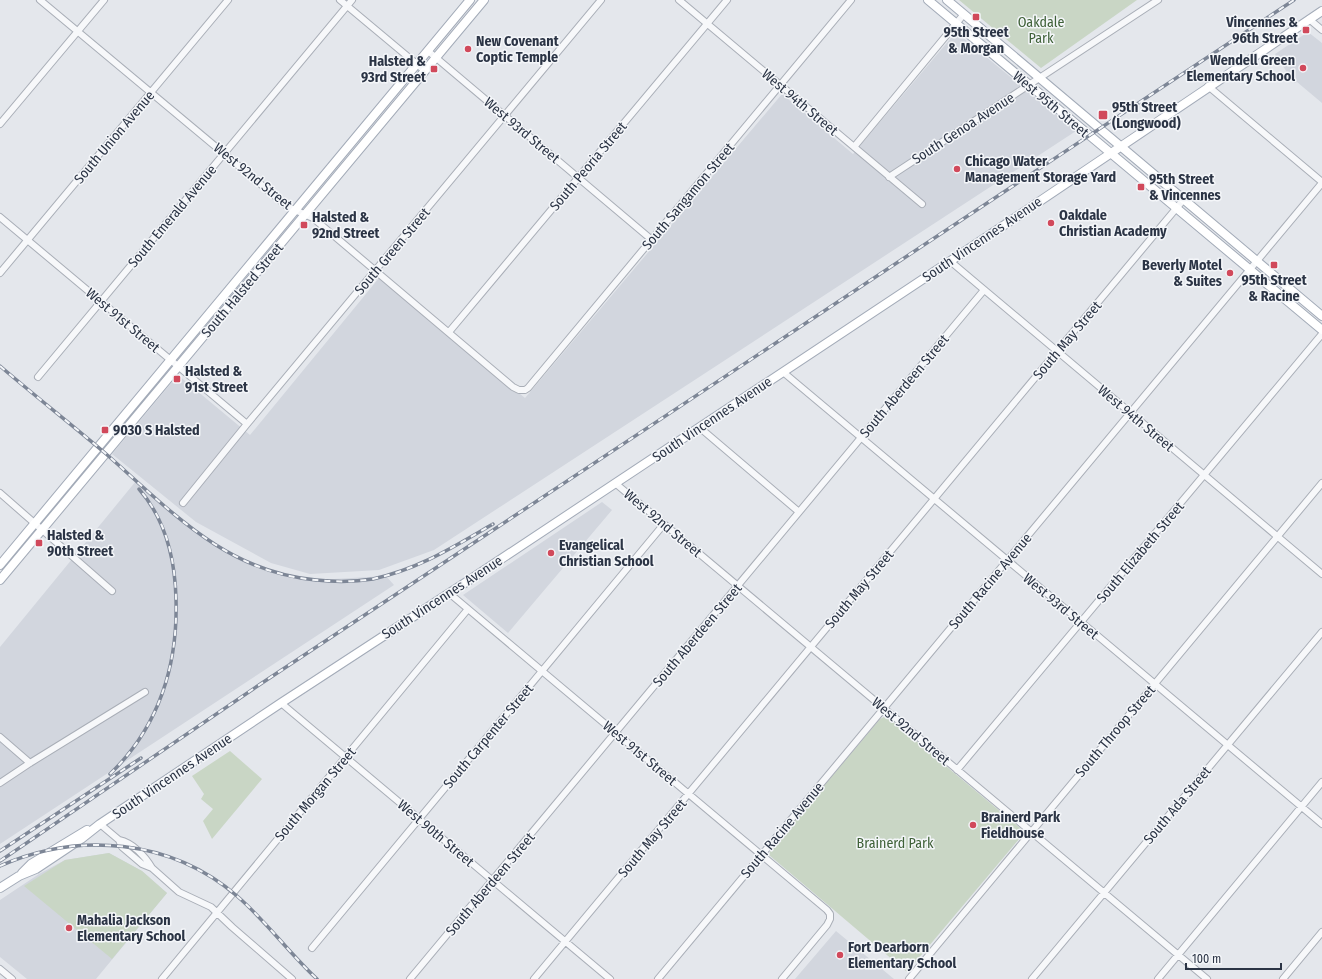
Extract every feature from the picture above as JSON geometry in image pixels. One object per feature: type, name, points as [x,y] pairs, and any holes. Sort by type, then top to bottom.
[{"type":"main road","name":"South Halsted Street","points":[[0,565],[470,0]]},
{"type":"main road","name":"South Halsted Street","points":[[0,580],[484,0]]},
{"type":"main road","name":"West 95th Street","points":[[928,0],[1322,330]]},
{"type":"main road","name":"West 95th Street","points":[[946,0],[1322,316]]},
{"type":"main road","name":"South Vincennes Avenue","points":[[0,888],[18,876],[31,864],[78,835],[100,824],[1111,154],[1208,86],[1322,11]]},
{"type":"street","name":"West 92nd Street","points":[[40,0],[288,207],[313,218],[513,387],[519,390],[525,390]]},
{"type":"street","points":[[0,124],[104,0]]},
{"type":"street","name":"South Union Avenue","points":[[0,274],[228,0]]},
{"type":"street","points":[[340,0],[424,71]]},
{"type":"street","name":"South Emerald Avenue","points":[[38,377],[352,0]]},
{"type":"street","name":"South Green Street","points":[[183,503],[247,424],[601,0]]},
{"type":"street","name":"West 94th Street","points":[[679,0],[922,204]]},
{"type":"street","name":"South Peoria Street","points":[[449,332],[727,0]]},
{"type":"street","name":"South Sangamon Street","points":[[525,390],[652,240],[851,0]]},
{"type":"street","name":"South Genoa Avenue","points":[[889,177],[1158,0]]},
{"type":"street","points":[[854,147],[964,14]]},
{"type":"street","points":[[1309,19],[1322,30]]},
{"type":"street","name":"West 93rd Street","points":[[428,51],[652,240]]},
{"type":"street","points":[[1208,86],[1322,183]]},
{"type":"street","name":"South Racine Avenue","points":[[658,979],[1322,183]]},
{"type":"street","name":"South May Street","points":[[534,979],[1184,199]]},
{"type":"street","name":"West 91st Street","points":[[0,217],[247,424]]},
{"type":"street","name":"West 94th Street","points":[[950,261],[1322,574]]},
{"type":"street","name":"South Aberdeen Street","points":[[410,979],[984,290]]},
{"type":"street","name":"South Elizabeth Street","points":[[957,770],[1322,334]]},
{"type":"street","name":"West 93rd Street","points":[[782,372],[1322,824]]},
{"type":"street","points":[[699,427],[799,512]]},
{"type":"street","name":"West 92nd Street","points":[[615,483],[1207,979]]},
{"type":"street","name":"South Throop Street","points":[[909,979],[1322,484]]},
{"type":"street","points":[[0,493],[112,591]]},
{"type":"street","name":"South Carpenter Street","points":[[312,948],[664,524]]},
{"type":"street","name":"West 91st Street","points":[[449,593],[830,914],[830,919],[827,925],[782,979]]},
{"type":"street","name":"South Morgan Street","points":[[162,979],[468,609]]},
{"type":"street","name":"South Ada Street","points":[[1032,979],[1103,892],[1322,632]]},
{"type":"street","points":[[0,782],[145,692]]},
{"type":"street","name":"West 90th Street","points":[[281,703],[610,979]]},
{"type":"street","points":[[0,737],[30,763]]},
{"type":"street","points":[[1158,979],[1322,782]]},
{"type":"street","points":[[100,824],[119,840],[122,847],[142,864],[152,868],[180,892],[202,902],[217,912],[289,978]]},
{"type":"street","points":[[1283,979],[1322,932]]},
{"type":"street","points":[[0,969],[12,979]]},
{"type":"shaded area","points":[[956,32],[1076,131],[434,550],[379,570],[310,574],[271,563],[196,522],[112,454],[178,375],[250,435],[379,278],[525,398],[782,94],[853,154]]},
{"type":"shaded area","name":"Wendell Green Elementary School","points":[[1308,32],[1322,43],[1322,103],[1297,82],[1294,83],[1275,54]]},
{"type":"shaded area","points":[[136,481],[211,543],[266,570],[317,580],[386,576],[394,585],[0,844],[0,647]]},
{"type":"shaded area","name":"Evangelical Christian School","points":[[602,502],[612,510],[508,633],[463,595]]},
{"type":"shaded area","name":"Mahalia Jackson Elementary School","points":[[109,853],[142,871],[167,893],[96,979],[27,979],[0,957],[0,900],[39,874],[65,860]]},
{"type":"shaded area","name":"Fort Dearborn Elementary School","points":[[836,931],[894,979],[795,979]]},
{"type":"green space","name":"Oakdale Park","points":[[959,0],[1137,0],[1041,68]]},
{"type":"green space","name":"Brainerd Park","points":[[886,716],[1022,831],[1020,838],[907,972],[769,855],[771,849],[880,719]]},
{"type":"green space","points":[[230,751],[262,779],[212,839],[203,821],[213,809],[201,799],[204,794],[192,776]]},
{"type":"green space","points":[[109,853],[142,871],[167,893],[112,959],[24,886],[65,860]]},
{"type":"railway","points":[[0,861],[262,683],[1294,0]]},
{"type":"railway","points":[[0,366],[105,453],[176,516],[200,534],[226,551],[254,565],[283,575],[330,581],[373,579],[390,575],[421,563],[450,549],[493,524]]},
{"type":"railway","points":[[110,774],[127,756],[153,715],[162,694],[169,671],[176,624],[174,569],[171,554],[156,514],[139,489]]},
{"type":"railway","points":[[0,851],[141,758]]},
{"type":"railway","points":[[0,866],[30,855],[61,848],[92,845],[123,846],[154,852],[183,862],[211,877],[237,896],[258,916],[317,979]]},
{"type":"place","name":"95th Street & Morgan","points":[[976,17]]},
{"type":"place","name":"Vincennes & 96th Street","points":[[1306,30]]},
{"type":"place","name":"New Covenant Coptic Temple","points":[[468,49]]},
{"type":"place","name":"Wendell Green Elementary School","points":[[1303,68]]},
{"type":"place","name":"Halsted & 93rd Street","points":[[434,69]]},
{"type":"place","name":"95th Street (Longwood)","points":[[1103,115]]},
{"type":"place","name":"Chicago Water Management Storage Yard","points":[[957,169]]},
{"type":"place","name":"95th Street & Vincennes","points":[[1141,187]]},
{"type":"place","name":"Oakdale Christian Academy","points":[[1051,223]]},
{"type":"place","name":"Halsted & 92nd Street","points":[[304,225]]},
{"type":"place","name":"95th Street & Racine","points":[[1274,265]]},
{"type":"place","name":"Beverly Motel & Suites","points":[[1230,273]]},
{"type":"place","name":"Halsted & 91st Street","points":[[177,379]]},
{"type":"place","name":"9030 S Halsted","points":[[105,430]]},
{"type":"place","name":"Halsted & 90th Street","points":[[39,543]]},
{"type":"place","name":"Evangelical Christian School","points":[[551,553]]},
{"type":"place","name":"Brainerd Park Fieldhouse","points":[[973,825]]},
{"type":"place","name":"Mahalia Jackson Elementary School","points":[[69,928]]},
{"type":"place","name":"Fort Dearborn Elementary School","points":[[840,955]]}]
